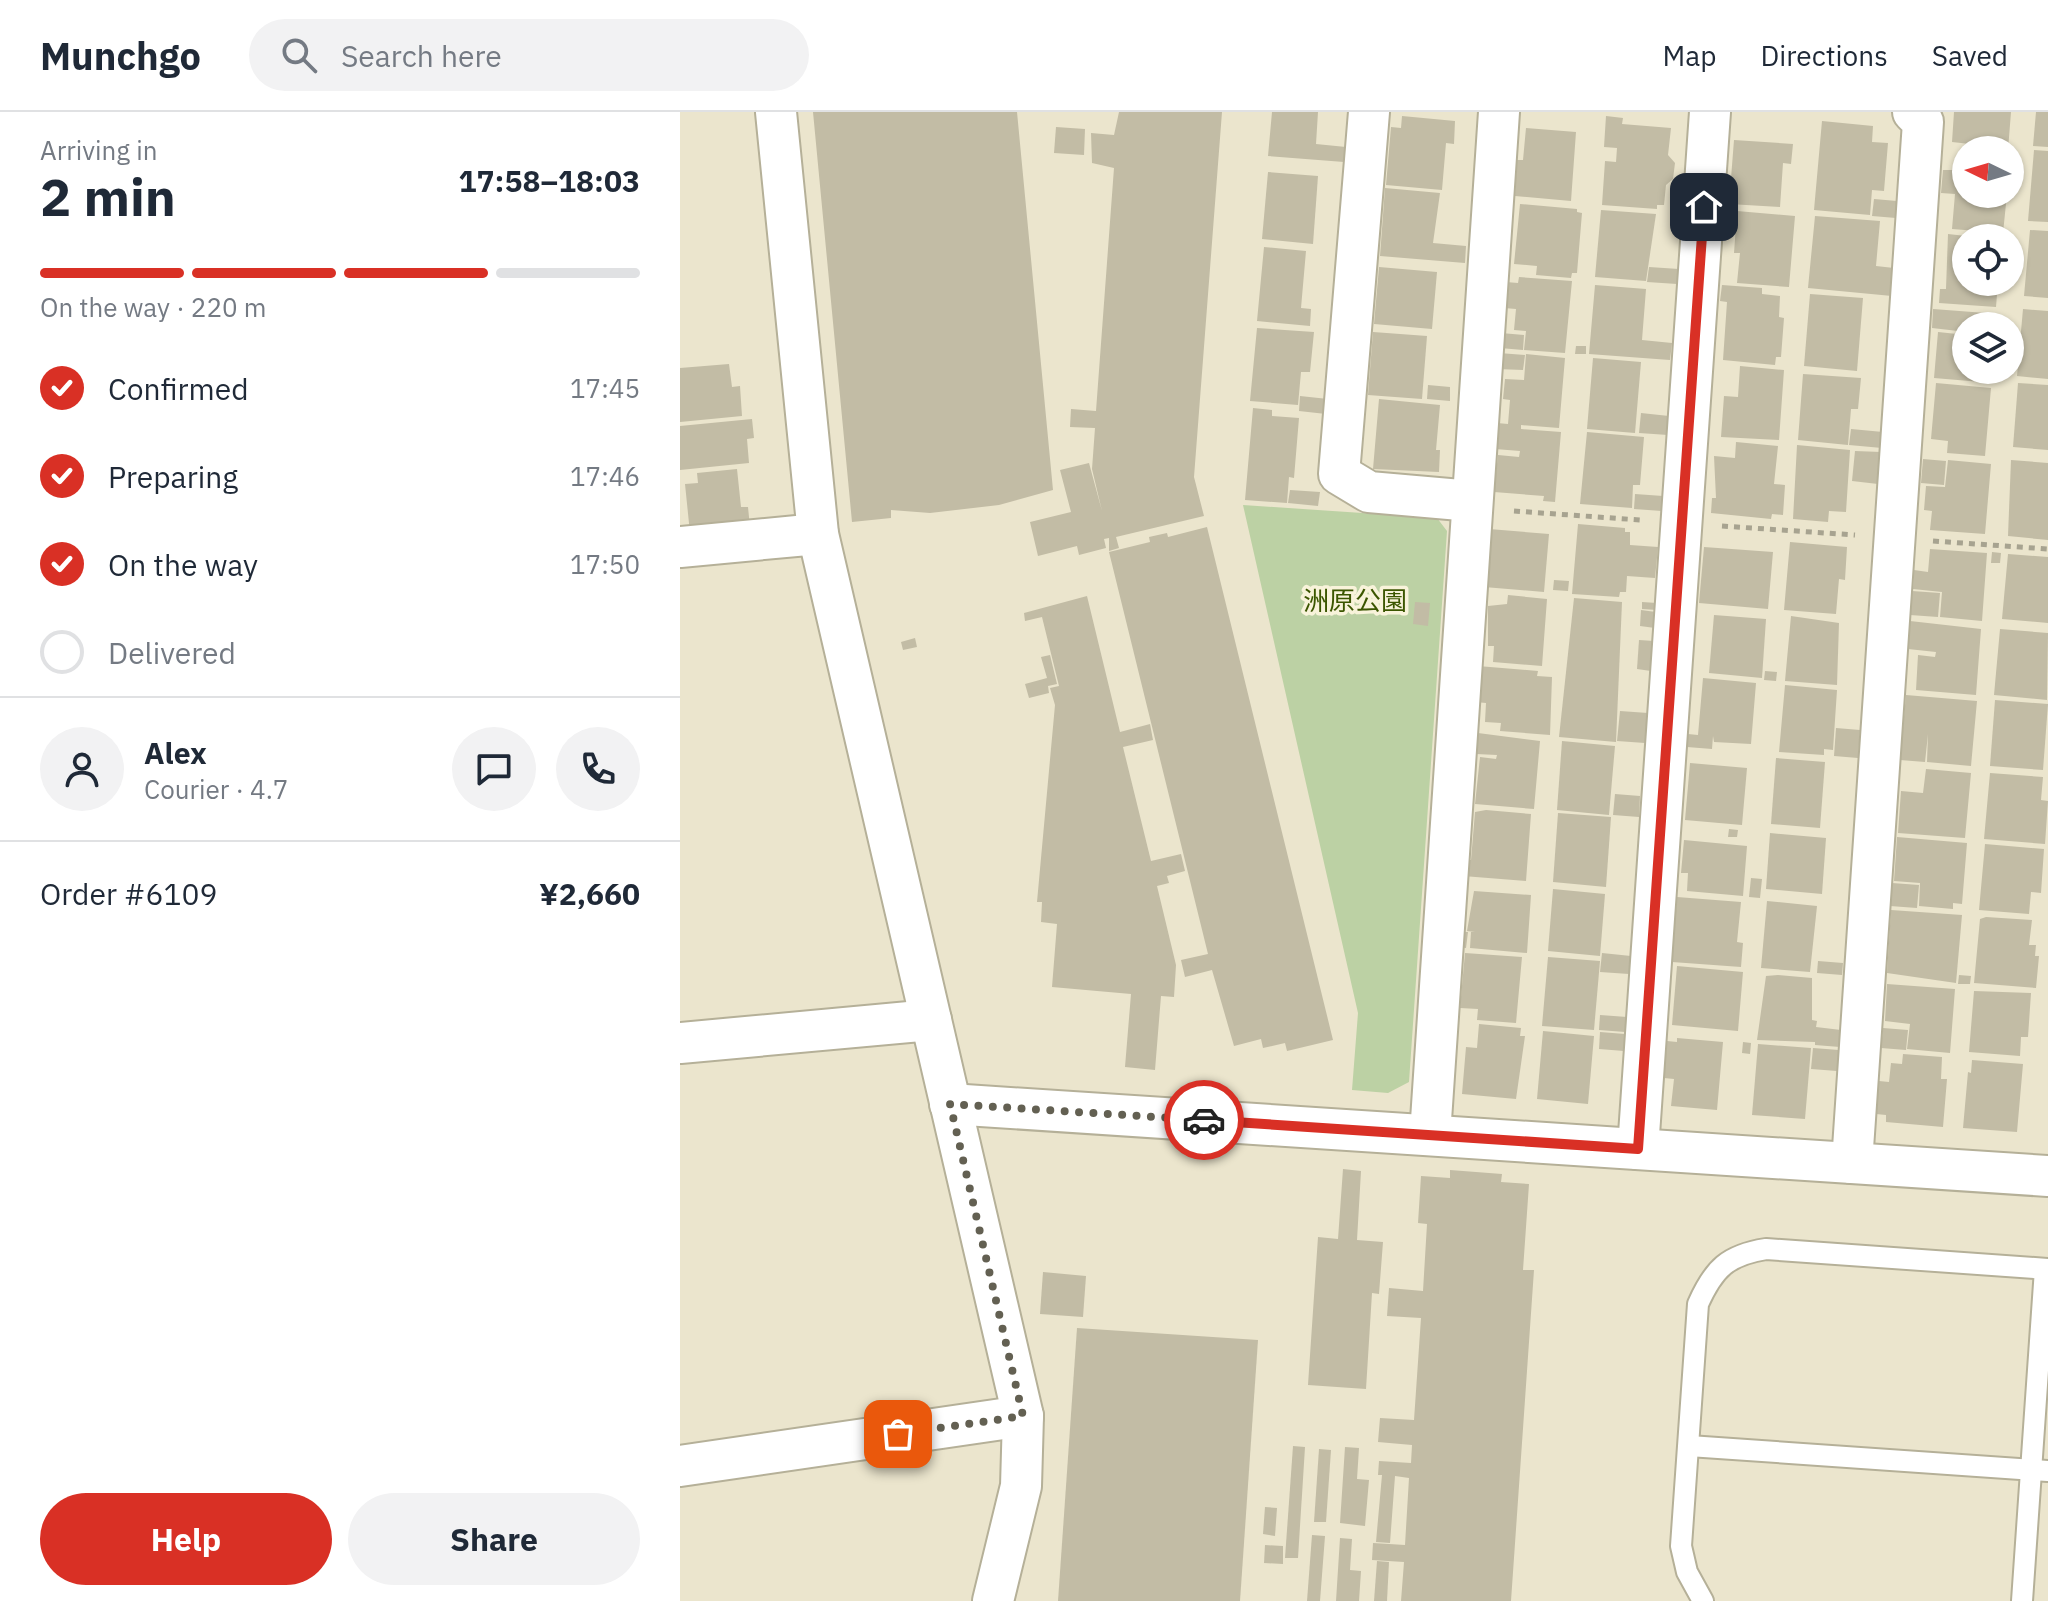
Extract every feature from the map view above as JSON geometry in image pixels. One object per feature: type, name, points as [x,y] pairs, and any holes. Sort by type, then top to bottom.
[{"type":"street","points":[[776,112],[818,534],[1023,1416],[1021,1486],[993,1601]]},
{"type":"street","points":[[1369,112],[1339,474],[1369,492],[1472,505]]},
{"type":"street","points":[[1430,1135],[1499,112]]},
{"type":"street","points":[[1638,1149],[1710,112]]},
{"type":"street","points":[[1852,1163],[1923,122],[1913,112]]},
{"type":"street","points":[[680,547],[818,534]]},
{"type":"street","points":[[680,1043],[931,1020]]},
{"type":"street","points":[[950,1104],[2048,1176]]},
{"type":"street","points":[[680,1466],[1023,1416]]},
{"type":"lane","points":[[1703,1601],[1687,1572],[1681,1546],[1698,1304],[1707,1282],[1724,1263],[1741,1253],[1766,1249],[2047,1269],[2040,1471],[2022,1601]]},
{"type":"lane","points":[[1689,1446],[2040,1471]]},
{"type":"path","points":[[1472,505],[2048,549]]},
{"type":"green space","name":"洲原公園","points":[[1243,505],[1437,518],[1447,531],[1409,1082],[1388,1093],[1352,1090],[1358,1013]]},
{"type":"building","points":[[813,112],[1017,112],[1053,490],[999,505],[930,513],[891,510],[891,518],[852,522]]},
{"type":"building","points":[[1119,112],[1222,112],[1194,477],[1204,516],[1116,537],[1119,548],[1109,551],[1109,538],[1104,539],[1106,548],[1079,555],[1077,546],[1038,556],[1030,522],[1071,512],[1060,470],[1089,463],[1102,511],[1092,469],[1095,428],[1070,427],[1071,409],[1096,411],[1114,168],[1092,163],[1091,133],[1114,135]]},
{"type":"building","points":[[1272,112],[1318,112],[1316,144],[1346,147],[1344,162],[1268,156]]},
{"type":"building","points":[[1954,112],[2011,112],[2009,136],[1952,136]]},
{"type":"building","points":[[2036,112],[2048,112],[2048,147],[2033,146]]},
{"type":"building","points":[[1402,116],[1455,121],[1454,144],[1446,143],[1442,190],[1386,185],[1391,127],[1401,128]]},
{"type":"building","points":[[1606,116],[1623,118],[1622,124],[1671,128],[1668,155],[1675,163],[1673,179],[1666,185],[1664,205],[1657,205],[1657,209],[1602,205],[1605,161],[1616,162],[1617,148],[1604,147]]},
{"type":"building","points":[[1822,121],[1873,126],[1872,142],[1888,143],[1884,191],[1872,190],[1870,215],[1814,210]]},
{"type":"building","points":[[1056,127],[1085,129],[1084,155],[1054,153]]},
{"type":"building","points":[[1526,128],[1576,132],[1571,201],[1515,196],[1517,160],[1523,160]]},
{"type":"building","points":[[1734,140],[1793,144],[1791,164],[1783,163],[1780,207],[1729,204]]},
{"type":"building","points":[[2034,150],[2048,151],[2048,222],[2028,221]]},
{"type":"building","points":[[1943,170],[1952,170],[1952,194],[1941,193]]},
{"type":"building","points":[[1268,172],[1318,176],[1313,244],[1262,239]]},
{"type":"building","points":[[1385,188],[1440,193],[1433,243],[1466,246],[1465,263],[1380,256]]},
{"type":"building","points":[[1874,199],[1897,201],[1896,218],[1872,216]]},
{"type":"building","points":[[1520,204],[1577,209],[1582,213],[1577,273],[1572,273],[1571,278],[1536,275],[1537,266],[1514,264]]},
{"type":"building","points":[[1954,208],[2006,208],[2004,224],[1952,224]]},
{"type":"building","points":[[1601,210],[1656,214],[1646,281],[1595,277]]},
{"type":"building","points":[[1737,211],[1795,216],[1789,287],[1737,283],[1740,253],[1734,253]]},
{"type":"building","points":[[1815,216],[1880,221],[1876,266],[1894,268],[1892,296],[1808,288]]},
{"type":"building","points":[[2030,230],[2048,231],[2048,298],[2024,296]]},
{"type":"building","points":[[1948,234],[1952,234],[1952,296],[1997,296],[1996,307],[1939,303],[1940,289],[1946,289]]},
{"type":"building","points":[[1264,247],[1306,251],[1301,308],[1311,309],[1310,326],[1257,321]]},
{"type":"building","points":[[1379,267],[1437,272],[1432,329],[1374,324]]},
{"type":"building","points":[[1649,267],[1679,269],[1677,284],[1647,282]]},
{"type":"building","points":[[1519,277],[1572,281],[1565,353],[1524,350],[1526,331],[1514,330],[1516,309],[1504,308],[1506,282],[1518,283]]},
{"type":"building","points":[[1595,285],[1646,289],[1642,340],[1672,343],[1670,360],[1589,354]]},
{"type":"building","points":[[1722,285],[1762,288],[1762,294],[1780,296],[1779,317],[1784,318],[1781,357],[1776,357],[1775,365],[1723,360],[1727,302],[1720,301]]},
{"type":"building","points":[[1810,294],[1863,298],[1857,371],[1804,366]]},
{"type":"building","points":[[1933,309],[1973,312],[1952,312],[1952,330],[1932,328]]},
{"type":"building","points":[[2023,309],[2048,311],[2048,379],[2024,377]]},
{"type":"building","points":[[1257,328],[1314,332],[1310,372],[1301,372],[1298,405],[1250,401]]},
{"type":"building","points":[[1373,332],[1427,336],[1422,399],[1368,395]]},
{"type":"building","points":[[1938,332],[1952,333],[1952,380],[1934,378]]},
{"type":"building","points":[[1501,333],[1524,335],[1523,350],[1500,348]]},
{"type":"building","points":[[1576,346],[1586,346],[1586,354],[1575,354]]},
{"type":"building","points":[[1499,353],[1525,355],[1523,370],[1497,369]]},
{"type":"building","points":[[1526,354],[1565,358],[1559,428],[1521,425],[1521,429],[1561,432],[1555,502],[1543,501],[1544,496],[1494,492],[1498,455],[1519,457],[1520,451],[1495,449],[1497,423],[1508,424],[1510,400],[1503,399],[1505,379],[1524,380]]},
{"type":"building","points":[[1593,358],[1641,362],[1635,433],[1587,429]]},
{"type":"building","points":[[729,364],[732,387],[740,386],[742,416],[680,422],[680,368]]},
{"type":"building","points":[[1740,366],[1784,370],[1779,440],[1721,437],[1724,396],[1738,397]]},
{"type":"building","points":[[1803,374],[1861,378],[1858,409],[1851,409],[1848,445],[1798,440]]},
{"type":"building","points":[[1936,383],[1991,388],[1985,456],[1947,453],[1948,441],[1931,439]]},
{"type":"building","points":[[2018,384],[2048,385],[2048,450],[2013,447]]},
{"type":"building","points":[[1428,385],[1450,387],[1450,401],[1427,399]]},
{"type":"building","points":[[1300,396],[1328,399],[1326,414],[1299,411]]},
{"type":"building","points":[[1379,399],[1440,405],[1436,450],[1440,450],[1439,472],[1373,469]]},
{"type":"building","points":[[1253,408],[1272,410],[1272,416],[1299,418],[1294,478],[1289,477],[1287,503],[1245,500]]},
{"type":"building","points":[[1641,413],[1669,416],[1668,435],[1639,433]]},
{"type":"building","points":[[752,419],[754,438],[747,439],[749,463],[680,470],[680,426]]},
{"type":"building","points":[[1851,429],[1883,432],[1882,448],[1849,445]]},
{"type":"building","points":[[1587,432],[1644,437],[1640,485],[1633,485],[1632,508],[1580,504]]},
{"type":"building","points":[[1736,442],[1778,446],[1774,484],[1785,485],[1783,515],[1772,514],[1771,519],[1711,513],[1712,498],[1716,498],[1714,456],[1735,458]]},
{"type":"building","points":[[1797,445],[1850,450],[1846,512],[1829,511],[1828,522],[1793,519]]},
{"type":"building","points":[[1855,451],[1881,452],[1878,484],[1852,481]]},
{"type":"building","points":[[1923,459],[1946,461],[1944,485],[1921,483]]},
{"type":"building","points":[[1948,460],[1991,464],[1985,534],[1930,530],[1932,511],[1924,510],[1926,486],[1945,487]]},
{"type":"building","points":[[2011,460],[2048,463],[2048,540],[2008,536]]},
{"type":"building","points":[[737,469],[741,507],[748,507],[750,527],[690,533],[685,484],[698,483],[697,473]]},
{"type":"building","points":[[1290,490],[1320,492],[1318,506],[1288,503]]},
{"type":"building","points":[[1635,494],[1663,496],[1662,511],[1634,509]]},
{"type":"building","points":[[1578,524],[1625,528],[1625,532],[1630,532],[1630,545],[1658,547],[1655,578],[1627,576],[1626,592],[1620,592],[1619,597],[1572,594]]},
{"type":"building","points":[[1207,527],[1333,1040],[1287,1051],[1285,1043],[1263,1048],[1261,1039],[1234,1046],[1212,970],[1185,977],[1181,960],[1208,954],[1109,552],[1150,542],[1149,537],[1167,533],[1168,537]]},
{"type":"building","points":[[1489,529],[1549,534],[1544,592],[1484,587]]},
{"type":"building","points":[[1790,542],[1847,547],[1845,580],[1839,579],[1836,614],[1784,610]]},
{"type":"building","points":[[1704,547],[1773,552],[1768,609],[1699,603]]},
{"type":"building","points":[[1930,549],[1987,553],[1982,621],[1940,617],[1942,592],[1913,589],[1914,570],[1928,572]]},
{"type":"building","points":[[1992,552],[2001,553],[2000,563],[1991,563]]},
{"type":"building","points":[[2008,554],[2048,557],[2048,623],[2002,619]]},
{"type":"building","points":[[1554,580],[1569,581],[1568,591],[1553,590]]},
{"type":"building","points":[[1912,591],[1940,593],[1938,617],[1910,615]]},
{"type":"building","points":[[1508,595],[1547,599],[1542,666],[1493,662],[1494,646],[1488,646],[1488,606],[1507,604]]},
{"type":"building","points":[[1087,596],[1120,732],[1150,724],[1153,740],[1123,747],[1151,861],[1181,854],[1185,871],[1167,876],[1169,883],[1157,886],[1176,965],[1174,997],[1161,996],[1155,1070],[1125,1067],[1131,994],[1052,987],[1057,924],[1041,922],[1042,902],[1037,902],[1055,705],[1050,688],[1059,686],[1042,617],[1025,621],[1024,613]]},
{"type":"building","points":[[1574,598],[1622,602],[1616,742],[1559,737]]},
{"type":"building","points":[[1415,602],[1430,603],[1428,626],[1413,624]]},
{"type":"building","points":[[1642,602],[1657,603],[1657,610],[1642,609]]},
{"type":"building","points":[[1641,610],[1656,612],[1655,628],[1640,626]]},
{"type":"building","points":[[1714,615],[1766,619],[1762,678],[1709,673]]},
{"type":"building","points":[[1791,616],[1839,623],[1837,685],[1785,681]]},
{"type":"building","points":[[1910,621],[1981,629],[1976,695],[1916,690],[1918,655],[1935,657],[1936,652],[1908,649]]},
{"type":"building","points":[[2000,629],[2048,633],[2047,700],[1994,695]]},
{"type":"building","points":[[915,638],[917,647],[903,650],[901,642]]},
{"type":"building","points":[[1639,640],[1654,641],[1651,671],[1637,669]]},
{"type":"building","points":[[1050,655],[1057,684],[1048,686],[1049,693],[1029,698],[1025,684],[1047,678],[1041,657]]},
{"type":"building","points":[[1478,666],[1538,671],[1537,676],[1552,677],[1550,735],[1500,731],[1501,723],[1485,722],[1486,703],[1475,702]]},
{"type":"building","points":[[1765,671],[1777,672],[1776,681],[1764,680]]},
{"type":"building","points":[[1703,678],[1756,683],[1751,744],[1714,742],[1713,736],[1712,749],[1687,747],[1688,734],[1698,735]]},
{"type":"building","points":[[1785,685],[1837,690],[1833,750],[1824,749],[1824,755],[1779,752]]},
{"type":"building","points":[[1906,695],[1977,701],[1971,766],[1927,762],[1928,734],[1925,762],[1900,760]]},
{"type":"building","points":[[1995,700],[2048,704],[2043,770],[1990,766]]},
{"type":"building","points":[[1620,711],[1648,713],[1645,743],[1617,741]]},
{"type":"building","points":[[1836,728],[1860,730],[1858,758],[1834,756]]},
{"type":"building","points":[[1478,733],[1540,741],[1534,809],[1475,804],[1480,757],[1496,759],[1497,755],[1476,754]]},
{"type":"building","points":[[1562,741],[1615,746],[1609,815],[1557,810]]},
{"type":"building","points":[[1776,758],[1825,762],[1820,828],[1771,824]]},
{"type":"building","points":[[1690,763],[1747,768],[1742,825],[1685,820]]},
{"type":"building","points":[[1926,769],[1971,773],[1965,838],[1898,833],[1901,791],[1923,793]]},
{"type":"building","points":[[1990,773],[2043,777],[2041,800],[2048,801],[2045,844],[1984,839]]},
{"type":"building","points":[[1615,794],[1640,796],[1639,817],[1613,815]]},
{"type":"building","points":[[1475,812],[1531,814],[1526,881],[1463,876],[1464,860],[1471,860]]},
{"type":"building","points":[[1558,813],[1611,817],[1606,887],[1553,882]]},
{"type":"building","points":[[1729,829],[1738,830],[1737,837],[1728,837]]},
{"type":"building","points":[[1770,833],[1826,838],[1822,894],[1766,889]]},
{"type":"building","points":[[1897,837],[1967,843],[1962,904],[1953,903],[1953,909],[1919,906],[1920,883],[1894,881]]},
{"type":"building","points":[[1684,840],[1747,846],[1743,896],[1687,891],[1688,873],[1681,873]]},
{"type":"building","points":[[1985,844],[2044,849],[2041,893],[2031,892],[2029,914],[1979,910]]},
{"type":"building","points":[[1751,878],[1762,879],[1760,898],[1749,897]]},
{"type":"building","points":[[1892,883],[1919,885],[1917,908],[1890,906]]},
{"type":"building","points":[[1553,889],[1605,894],[1600,956],[1548,951]]},
{"type":"building","points":[[1474,891],[1531,895],[1527,953],[1470,948],[1471,932],[1475,932],[1467,931]]},
{"type":"building","points":[[1677,897],[1741,902],[1737,942],[1743,943],[1741,967],[1672,962]]},
{"type":"building","points":[[1767,901],[1817,906],[1810,972],[1761,968]]},
{"type":"building","points":[[1891,910],[1962,915],[1956,983],[1887,973]]},
{"type":"building","points":[[1980,919],[2032,920],[2029,945],[2036,945],[2035,956],[2039,956],[2036,988],[1974,983]]},
{"type":"building","points":[[1458,932],[1468,932],[1466,948],[1457,947]]},
{"type":"building","points":[[1465,953],[1522,957],[1516,1023],[1477,1020],[1478,1009],[1460,1008]]},
{"type":"building","points":[[1602,953],[1631,956],[1629,974],[1600,972]]},
{"type":"building","points":[[1548,957],[1600,961],[1594,1030],[1542,1026]]},
{"type":"building","points":[[1818,961],[1843,963],[1842,975],[1817,973]]},
{"type":"building","points":[[1677,966],[1743,972],[1738,1031],[1672,1025]]},
{"type":"building","points":[[1959,975],[1971,976],[1970,984],[1958,984]]},
{"type":"building","points":[[1766,976],[1812,978],[1812,1020],[1817,1021],[1816,1027],[1841,1030],[1840,1047],[1815,1045],[1815,1042],[1757,1040]]},
{"type":"building","points":[[1887,984],[1955,989],[1950,1053],[1907,1049],[1910,1024],[1885,1021]]},
{"type":"building","points":[[1974,991],[2031,993],[2028,1037],[2021,1037],[2020,1056],[1969,1052]]},
{"type":"building","points":[[1600,1015],[1627,1017],[1625,1032],[1599,1030]]},
{"type":"building","points":[[1479,1024],[1521,1028],[1520,1036],[1525,1036],[1516,1099],[1462,1094],[1466,1047],[1477,1048]]},
{"type":"building","points":[[1883,1028],[1908,1030],[1906,1050],[1881,1048]]},
{"type":"building","points":[[1543,1031],[1594,1036],[1588,1104],[1537,1099]]},
{"type":"building","points":[[1600,1032],[1625,1034],[1624,1051],[1599,1049]]},
{"type":"building","points":[[1677,1038],[1723,1042],[1717,1110],[1671,1106],[1674,1079],[1664,1078],[1667,1041],[1677,1042]]},
{"type":"building","points":[[1743,1042],[1751,1043],[1750,1054],[1742,1053]]},
{"type":"building","points":[[1758,1044],[1811,1048],[1805,1119],[1752,1115]]},
{"type":"building","points":[[1813,1048],[1839,1050],[1837,1071],[1811,1069]]},
{"type":"building","points":[[1903,1054],[1942,1057],[1941,1079],[1947,1079],[1943,1127],[1886,1122],[1886,1115],[1876,1114],[1879,1081],[1889,1082],[1891,1063],[1902,1064]]},
{"type":"building","points":[[1972,1060],[2023,1064],[2017,1132],[1963,1128]]},
{"type":"building","points":[[1343,1169],[1361,1171],[1357,1240],[1383,1242],[1379,1294],[1372,1293],[1366,1389],[1308,1385],[1318,1237],[1338,1239]]},
{"type":"building","points":[[1450,1170],[1502,1174],[1501,1182],[1529,1184],[1523,1270],[1534,1270],[1511,1601],[1401,1601],[1404,1562],[1372,1560],[1373,1543],[1405,1545],[1409,1478],[1395,1476],[1390,1543],[1376,1542],[1382,1475],[1378,1475],[1379,1461],[1411,1463],[1412,1445],[1378,1442],[1380,1418],[1414,1420],[1421,1318],[1387,1316],[1389,1288],[1423,1291],[1427,1224],[1418,1223],[1421,1176],[1450,1178]]},
{"type":"building","points":[[1043,1272],[1086,1276],[1083,1317],[1040,1314]]},
{"type":"building","points":[[1077,1328],[1258,1340],[1240,1601],[1058,1601]]},
{"type":"building","points":[[1293,1446],[1305,1447],[1298,1558],[1285,1558]]},
{"type":"building","points":[[1345,1447],[1359,1448],[1357,1479],[1369,1480],[1365,1526],[1340,1523]]},
{"type":"building","points":[[1319,1449],[1331,1450],[1326,1522],[1314,1522]]},
{"type":"building","points":[[1265,1507],[1277,1508],[1275,1536],[1263,1534]]},
{"type":"building","points":[[1312,1535],[1325,1536],[1320,1601],[1307,1601]]},
{"type":"building","points":[[1340,1538],[1352,1539],[1350,1570],[1361,1571],[1359,1601],[1336,1601]]},
{"type":"building","points":[[1265,1545],[1283,1546],[1283,1564],[1264,1563]]},
{"type":"building","points":[[1377,1561],[1389,1562],[1387,1601],[1374,1601]]},
{"type":"way so far","points":[[898,1434],[1023,1416],[950,1104],[1204,1120]]},
{"type":"route","points":[[1204,1120],[1638,1149],[1704,207]]}]
